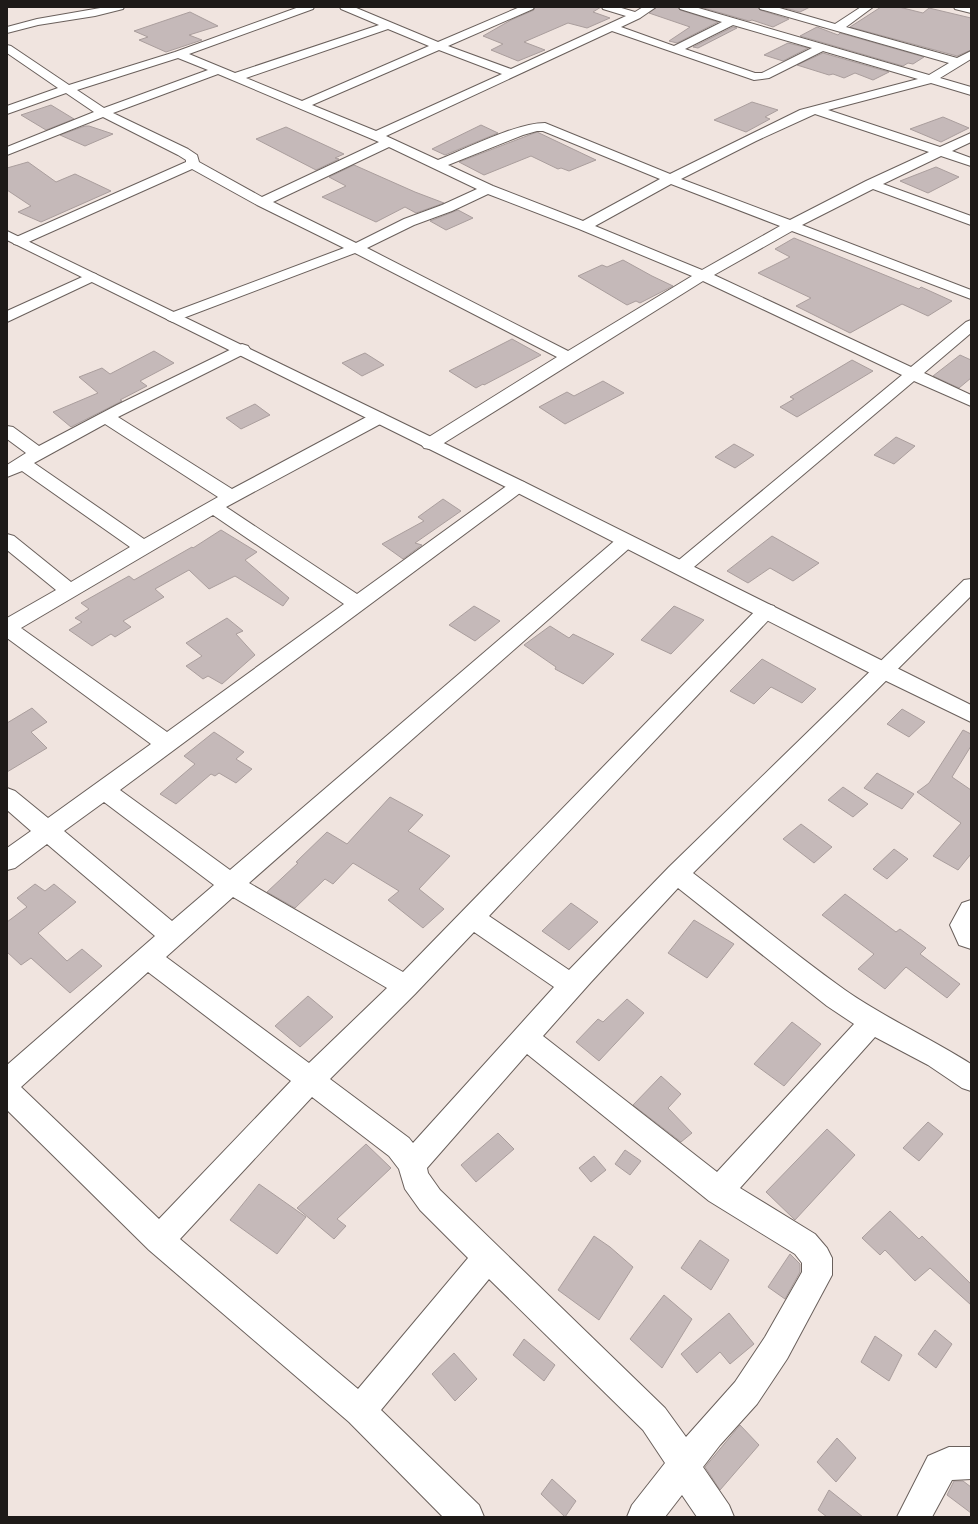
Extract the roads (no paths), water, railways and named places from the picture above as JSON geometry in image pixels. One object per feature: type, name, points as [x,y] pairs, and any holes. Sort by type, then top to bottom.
[{"type":"street","points":[[7,30],[37,22],[95,13],[119,7]]},
{"type":"street","points":[[7,110],[67,89],[179,54],[310,7]]},
{"type":"street","points":[[345,7],[438,46],[511,73]]},
{"type":"street","points":[[302,105],[529,7]]},
{"type":"street","points":[[607,7],[636,16]]},
{"type":"street","points":[[376,136],[636,16],[651,7]]},
{"type":"street","points":[[684,7],[929,80],[971,91]]},
{"type":"street","points":[[764,7],[959,62]]},
{"type":"street","points":[[836,28],[868,7]]},
{"type":"street","points":[[674,50],[732,21]]},
{"type":"street","points":[[236,77],[390,26]]},
{"type":"street","points":[[610,27],[760,78],[821,48]]},
{"type":"street","points":[[7,48],[103,113],[183,152],[192,158],[193,164]]},
{"type":"street","points":[[179,54],[390,142],[488,189],[584,226],[702,275],[971,401]]},
{"type":"street","points":[[584,226],[670,179],[804,114],[929,80],[971,54]]},
{"type":"street","points":[[7,150],[219,70]]},
{"type":"street","points":[[815,110],[971,162]]},
{"type":"street","points":[[437,165],[519,132],[537,127],[545,127],[670,179],[971,295]]},
{"type":"street","points":[[430,444],[702,275],[790,226],[871,184],[971,137]]},
{"type":"street","points":[[262,202],[390,142]]},
{"type":"street","points":[[193,164],[262,202],[356,248],[568,358]]},
{"type":"street","points":[[13,238],[193,164]]},
{"type":"street","points":[[871,184],[971,221]]},
{"type":"street","points":[[173,317],[356,248],[408,222],[447,208],[488,189]]},
{"type":"street","points":[[13,238],[518,486],[971,714]]},
{"type":"street","points":[[7,317],[91,277]]},
{"type":"street","points":[[681,568],[971,325]]},
{"type":"street","points":[[142,548],[14,467],[37,453],[106,417],[242,350]]},
{"type":"street","points":[[106,417],[231,497]]},
{"type":"street","points":[[167,744],[7,627],[213,507],[378,418]]},
{"type":"street","points":[[7,432],[37,453]]},
{"type":"street","points":[[7,861],[518,486]]},
{"type":"street","points":[[213,507],[357,603]]},
{"type":"street","points":[[7,540],[70,591]]},
{"type":"street","points":[[7,1082],[230,884],[626,541]]},
{"type":"street","points":[[412,1164],[525,1037],[677,874],[971,585]]},
{"type":"street","points":[[159,1240],[310,1080],[406,986],[767,611]]},
{"type":"street","points":[[104,790],[230,884],[406,986]]},
{"type":"street","points":[[7,797],[172,936]]},
{"type":"street","points":[[677,874],[836,998],[872,1022],[937,1057],[971,1079]]},
{"type":"street","points":[[971,910],[962,925],[968,938],[971,939]]},
{"type":"street","points":[[472,918],[572,986]]},
{"type":"street","points":[[148,958],[399,1147],[412,1164],[415,1179],[430,1200],[654,1419],[686,1465],[694,1484],[717,1517]]},
{"type":"street","points":[[719,1191],[872,1022]]},
{"type":"street","points":[[525,1037],[719,1191],[805,1244],[817,1258],[817,1275],[776,1348],[746,1392],[709,1434],[644,1517]]},
{"type":"street","points":[[7,1092],[159,1240],[360,1411],[467,1517]]},
{"type":"street","points":[[360,1411],[488,1257]]},
{"type":"street","points":[[914,1517],[940,1468],[949,1463],[971,1463]]}]
